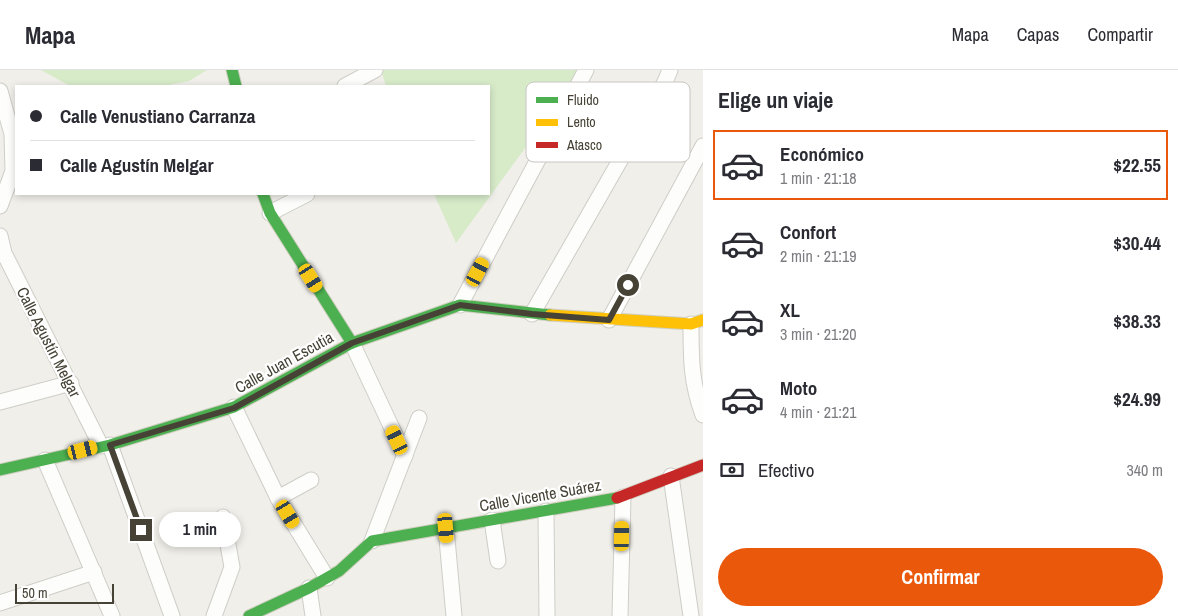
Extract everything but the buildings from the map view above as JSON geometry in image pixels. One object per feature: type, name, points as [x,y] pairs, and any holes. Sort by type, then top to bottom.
[{"type":"street","points":[[232,70],[236,85]]},
{"type":"street","points":[[347,85],[375,70]]},
{"type":"street","points":[[580,82],[586,70]]},
{"type":"street","points":[[664,82],[670,70]]},
{"type":"street","points":[[0,91],[12,134],[13,171],[0,206]]},
{"type":"street","points":[[609,320],[703,146]]},
{"type":"street","points":[[460,305],[537,162]]},
{"type":"street","points":[[532,314],[619,162]]},
{"type":"street","points":[[263,195],[270,213],[352,343],[405,456]]},
{"type":"street","points":[[270,213],[305,195]]},
{"type":"street","name":"Calle Agustín Melgar","points":[[0,236],[4,253],[70,383],[106,445],[172,616]]},
{"type":"street","name":"Calle Juan Escutia","points":[[0,470],[106,445],[234,408],[352,343],[460,305],[532,314],[609,320],[697,322]]},
{"type":"street","points":[[697,322],[692,374],[696,398],[703,415]]},
{"type":"street","points":[[0,402],[70,383]]},
{"type":"street","points":[[234,408],[278,498],[327,578]]},
{"type":"street","points":[[249,616],[309,588],[339,571],[372,542],[419,418]]},
{"type":"street","points":[[45,460],[112,616]]},
{"type":"street","name":"Calle Vicente Suárez","points":[[372,542],[623,497],[670,476],[703,465]]},
{"type":"street","points":[[670,476],[691,616]]},
{"type":"street","points":[[278,498],[311,480]]},
{"type":"street","points":[[620,616],[623,497]]},
{"type":"street","points":[[546,511],[547,616]]},
{"type":"street","points":[[214,616],[232,567],[223,517]]},
{"type":"street","points":[[492,520],[498,561]]},
{"type":"street","points":[[446,528],[454,616]]},
{"type":"street","points":[[0,603],[94,572]]},
{"type":"street","points":[[309,588],[313,616]]},
{"type":"green space","points":[[41,70],[207,70],[189,81],[169,85],[68,85]]},
{"type":"green space","points":[[381,70],[582,70],[573,82],[526,82],[526,147],[456,243],[434,195],[490,195],[490,85],[386,85]]},
{"type":"traffic: fast","points":[[232,70],[236,85]]},
{"type":"traffic: fast","points":[[263,195],[270,213],[352,343]]},
{"type":"traffic: fast","points":[[0,470],[110,445],[234,407],[352,343],[460,305],[550,315]]},
{"type":"traffic: fast","points":[[249,616],[309,588],[339,571],[372,541],[617,498]]},
{"type":"traffic: slow","points":[[550,315],[691,324],[703,320]]},
{"type":"traffic: jam","points":[[617,498],[703,465]]},
{"type":"route","points":[[141,530],[110,445],[234,408],[352,343],[460,305],[532,314],[609,320],[628,285]]}]
